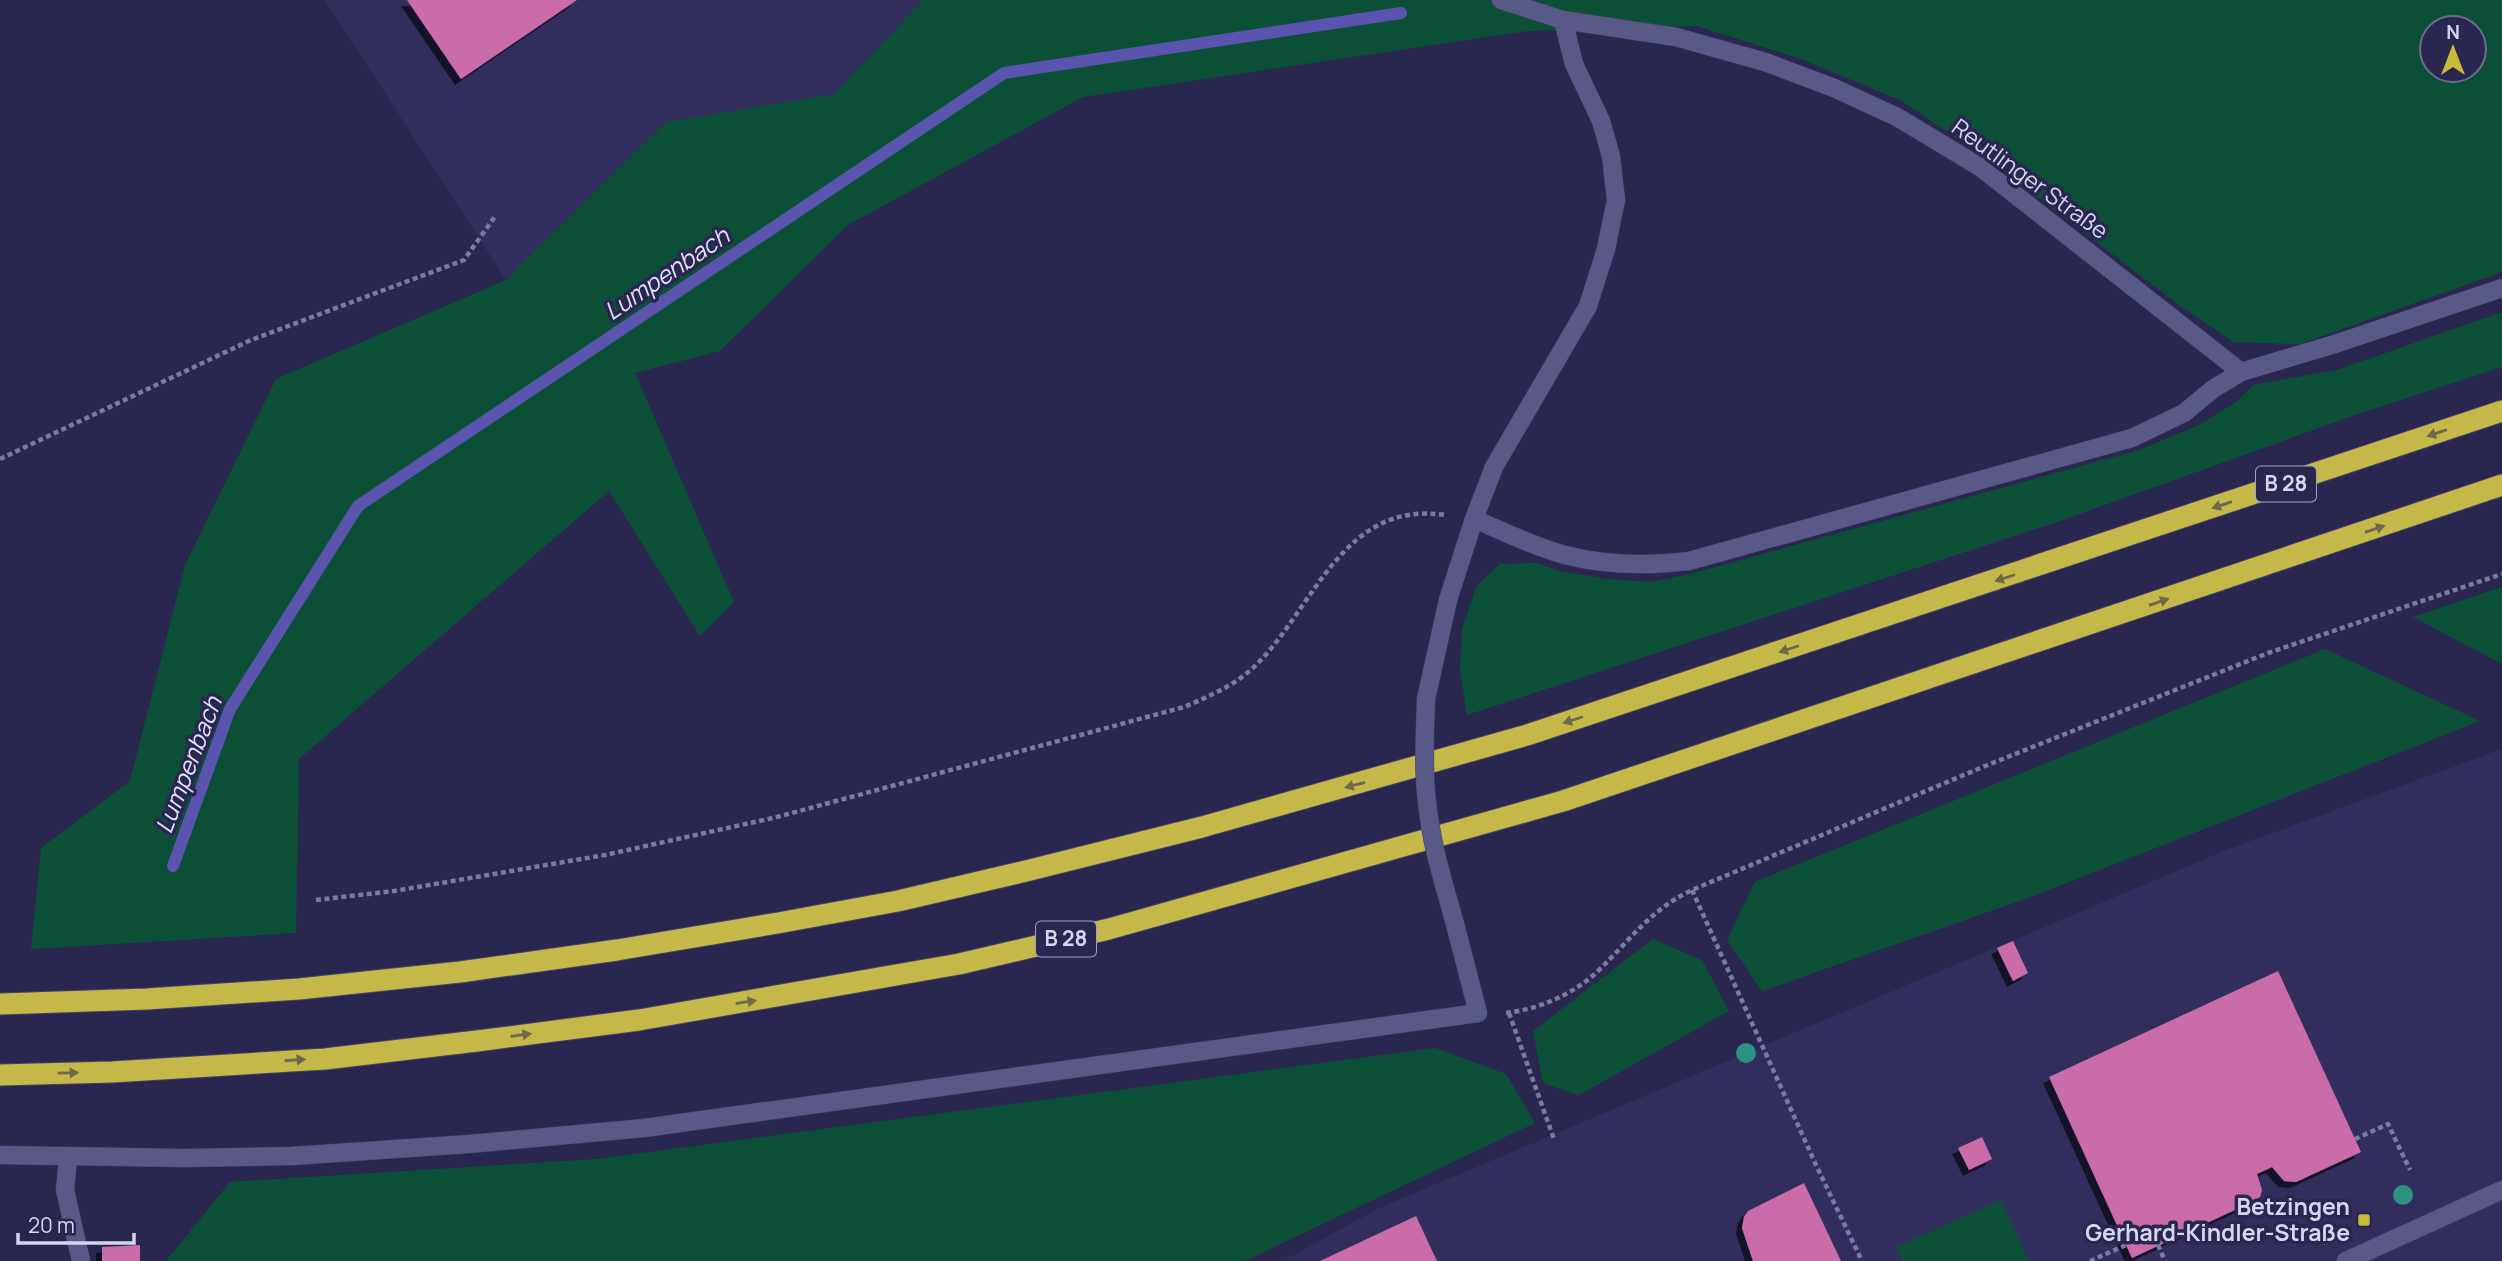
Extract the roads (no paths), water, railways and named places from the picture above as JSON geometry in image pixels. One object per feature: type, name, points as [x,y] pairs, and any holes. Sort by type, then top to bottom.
[{"type":"highway","name":"B 28","points":[[0,1004],[147,999],[299,989],[460,972],[617,950],[792,920],[898,901],[1026,871],[1202,827],[1527,735],[2502,411]]},
{"type":"highway","name":"B 28","points":[[0,1075],[112,1072],[325,1059],[639,1020],[959,964],[1109,929],[1563,801],[2502,485]]},
{"type":"street","name":"Reutlinger Straße","points":[[1501,0],[1563,20],[1676,37],[1765,62],[1834,88],[1897,117],[1980,167],[2241,372]]},
{"type":"street","points":[[0,1155],[292,1156],[469,1144],[630,1129],[1478,1013],[1433,838],[1427,804],[1424,755],[1426,699],[1448,600],[1474,519],[1494,467],[1588,306],[1606,249],[1616,200],[1611,156],[1601,121],[1574,64],[1563,20]]},
{"type":"street","points":[[1474,519],[1564,555],[1609,564],[1650,566],[1689,562],[2132,438],[2184,413],[2213,389],[2241,372],[2335,344],[2502,288]]},
{"type":"street","points":[[68,1157],[65,1191],[81,1261]]},
{"type":"street","points":[[2346,1261],[2502,1190]]},
{"type":"waterway","name":"Lumpenbach","points":[[173,866],[230,709],[358,506],[1004,73],[1401,13]]},
{"type":"place","name":"Betzingen Gerhard-Kindler-Straße","points":[[2364,1220]]}]
